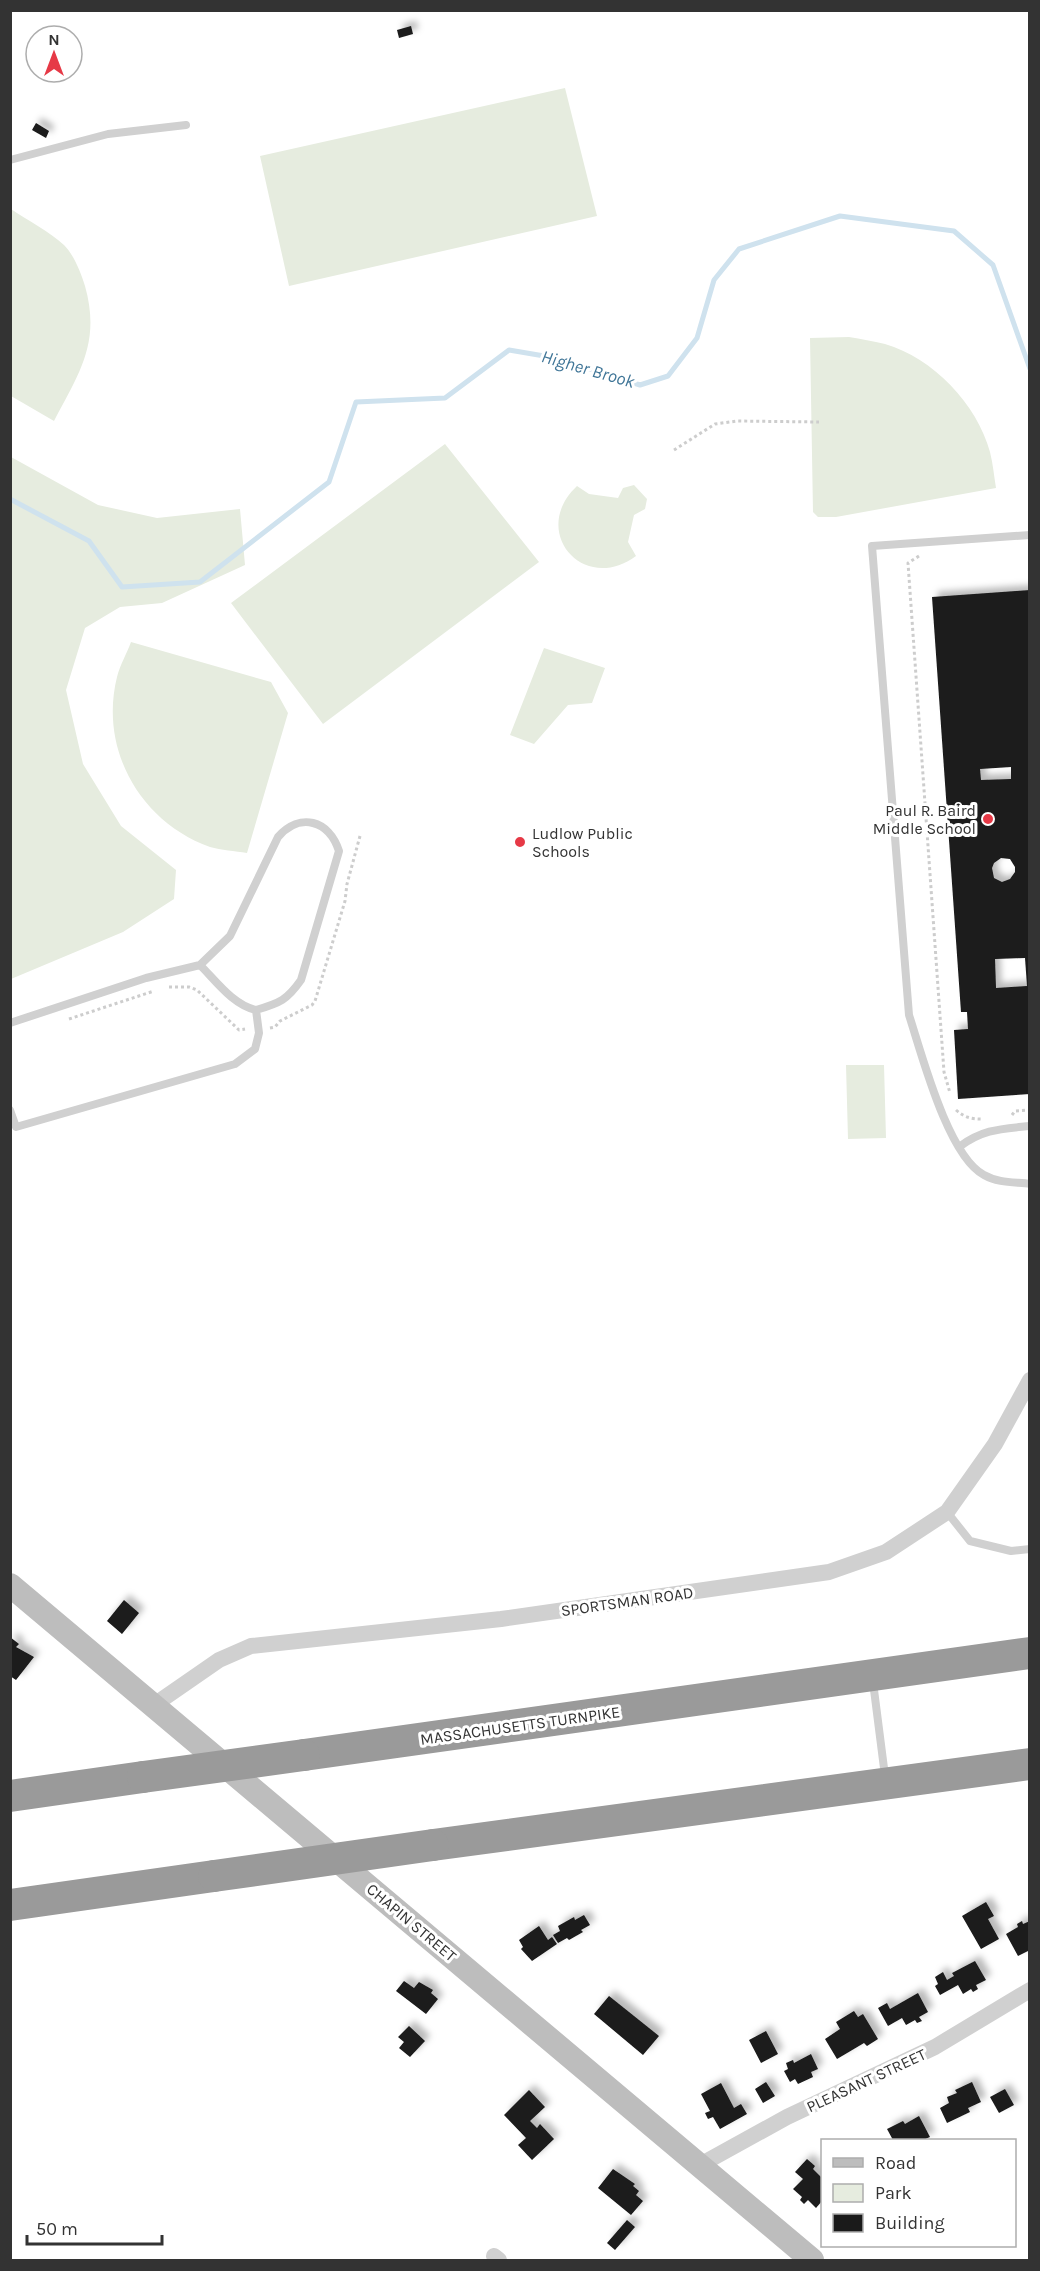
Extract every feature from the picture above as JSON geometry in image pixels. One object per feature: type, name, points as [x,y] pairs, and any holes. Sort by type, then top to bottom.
[{"type":"highway","name":"MASSACHUSETTS TURNPIKE","points":[[10,1796],[872,1675],[1029,1650]]},
{"type":"highway","points":[[10,1905],[1029,1764]]},
{"type":"main road","name":"CHAPIN STREET","points":[[10,1585],[812,2260]]},
{"type":"street","name":"SPORTSMAN ROAD","points":[[154,1705],[219,1660],[251,1646],[501,1619],[829,1572],[886,1552],[947,1512],[995,1444],[1029,1380]]},
{"type":"street","name":"PLEASANT STREET","points":[[700,2165],[787,2117],[935,2047],[1029,1990]]},
{"type":"lane","points":[[10,160],[108,134],[186,125]]},
{"type":"lane","points":[[1029,535],[872,546],[909,1016],[952,1137],[969,1163],[985,1176],[1002,1182],[1029,1184]]},
{"type":"lane","points":[[10,1023],[146,978],[200,965],[230,936],[278,837],[286,827],[301,822],[317,824],[330,832],[339,851],[301,980],[290,996],[274,1005],[256,1010],[247,1008],[232,997],[200,965]]},
{"type":"lane","points":[[10,1110],[16,1127],[235,1064],[255,1049],[259,1033],[256,1010]]},
{"type":"lane","points":[[959,1147],[973,1137],[989,1131],[1029,1126]]},
{"type":"lane","points":[[947,1512],[970,1541],[1011,1551],[1029,1549]]},
{"type":"lane","points":[[872,1675],[886,1783]]},
{"type":"path","points":[[674,450],[715,424],[737,421],[819,422]]},
{"type":"path","points":[[920,556],[908,563],[944,1072],[952,1100]]},
{"type":"path","points":[[955,1109],[962,1116],[972,1119],[992,1118]]},
{"type":"path","points":[[1011,1117],[1015,1111],[1029,1110]]},
{"type":"green space","points":[[565,88],[597,216],[289,286],[260,156]]},
{"type":"green space","points":[[11,209],[52,235],[68,249],[85,286],[89,306],[89,341],[72,388],[54,421],[11,396]]},
{"type":"green space","points":[[849,337],[885,344],[903,351],[920,360],[951,385],[964,400],[984,434],[991,456],[996,488],[836,517],[818,517],[813,512],[810,338]]},
{"type":"green space","points":[[445,444],[539,562],[323,724],[231,603]]},
{"type":"green space","points":[[11,457],[98,505],[157,518],[240,509],[245,565],[162,603],[120,607],[85,628],[66,690],[83,764],[121,826],[176,870],[174,899],[123,932],[11,979]]},
{"type":"green space","points":[[634,485],[647,499],[645,509],[634,515],[628,542],[636,556],[616,566],[598,568],[581,563],[569,552],[561,538],[559,521],[564,504],[577,486],[589,494],[618,498],[623,488]]},
{"type":"green space","points":[[131,642],[271,682],[288,713],[247,853],[210,847],[185,835],[163,820],[130,780],[120,756],[114,730],[113,704],[118,673]]},
{"type":"green space","points":[[544,648],[605,668],[592,703],[568,705],[534,744],[510,735]]},
{"type":"green space","points":[[846,1065],[884,1065],[886,1138],[848,1139]]},
{"type":"building","points":[[411,26],[413,34],[399,38],[397,30]]},
{"type":"building","points":[[36,123],[49,131],[46,138],[32,130]]},
{"type":"building","name":"Paul R. Baird Middle School","points":[[1030,590],[1030,1094],[958,1099],[954,1030],[968,1029],[967,1012],[961,1012],[932,597]],"holes":[[[1011,767],[1011,779],[981,780],[980,769]],[[1001,858],[1010,859],[1015,872],[1010,879],[1002,882],[994,878],[992,868],[994,863]],[[1025,958],[1027,986],[996,988],[995,959]]]},
{"type":"building","points":[[124,1600],[139,1613],[122,1634],[107,1621]]},
{"type":"building","points":[[10,1637],[19,1644],[16,1647],[34,1657],[16,1680],[10,1676]]},
{"type":"building","points":[[986,1902],[994,1916],[988,1919],[999,1939],[981,1949],[962,1916]]},
{"type":"building","points":[[584,1915],[590,1925],[569,1940],[567,1938],[558,1943],[553,1935],[560,1931],[558,1926],[574,1917],[575,1920]]},
{"type":"building","points":[[1022,1921],[1023,1924],[1030,1921],[1030,1950],[1018,1956],[1006,1934],[1018,1927],[1017,1924]]},
{"type":"building","points":[[539,1926],[548,1940],[552,1937],[557,1944],[532,1961],[521,1949],[523,1947],[519,1940]]},
{"type":"building","points":[[975,1961],[986,1980],[976,1985],[978,1989],[973,1992],[971,1989],[963,1994],[958,1985],[940,1995],[935,1986],[938,1984],[935,1977],[943,1972],[947,1980],[954,1976],[952,1973]]},
{"type":"building","points":[[404,1981],[414,1988],[419,1982],[433,1990],[431,1993],[438,1999],[426,2014],[396,1991]]},
{"type":"building","points":[[918,1993],[928,2012],[919,2017],[922,2021],[917,2023],[915,2020],[906,2025],[902,2018],[888,2026],[878,2008],[887,2003],[890,2009]]},
{"type":"building","points":[[609,1996],[659,2036],[643,2055],[594,2014]]},
{"type":"building","points":[[854,2011],[858,2017],[863,2014],[878,2039],[867,2046],[864,2043],[837,2059],[825,2039],[840,2029],[836,2022]]},
{"type":"building","points":[[409,2026],[425,2041],[410,2057],[399,2048],[404,2042],[398,2037]]},
{"type":"building","points":[[766,2031],[778,2054],[761,2063],[749,2040]]},
{"type":"building","points":[[811,2054],[818,2069],[811,2072],[813,2077],[798,2084],[795,2079],[790,2082],[784,2071],[788,2069],[786,2063],[793,2060],[794,2063]]},
{"type":"building","points":[[766,2082],[775,2096],[763,2103],[755,2089]]},
{"type":"building","points":[[972,2082],[981,2102],[968,2108],[970,2112],[947,2123],[940,2108],[949,2103],[947,2097],[957,2093],[955,2090]]},
{"type":"building","points":[[721,2083],[734,2108],[741,2104],[747,2114],[720,2129],[713,2117],[708,2119],[705,2113],[710,2111],[701,2094]]},
{"type":"building","points":[[1005,2089],[1014,2105],[999,2113],[990,2097]]},
{"type":"building","points":[[529,2090],[545,2107],[530,2121],[537,2128],[540,2124],[554,2139],[532,2160],[518,2145],[526,2138],[504,2115]]},
{"type":"building","points":[[919,2116],[930,2137],[892,2139],[887,2129],[903,2121],[905,2124]]},
{"type":"building","points":[[807,2159],[815,2166],[813,2169],[821,2177],[821,2202],[816,2208],[808,2200],[804,2204],[800,2200],[802,2197],[793,2189],[803,2179],[795,2172]]},
{"type":"building","points":[[613,2169],[635,2184],[633,2186],[639,2191],[636,2195],[643,2201],[631,2215],[598,2188]]},
{"type":"building","points":[[627,2220],[635,2227],[615,2250],[607,2243]]},
{"type":"waterway","name":"Higher Brook","points":[[10,499],[89,541],[122,587],[200,582],[329,482],[356,402],[445,398],[509,350],[556,358],[640,385],[668,376],[697,338],[714,280],[739,249],[840,216],[954,231],[993,265],[1030,369]]},
{"type":"place","name":"Paul R. Baird Middle School","points":[[988,819]]},
{"type":"place","name":"Ludlow Public Schools","points":[[520,842]]}]
